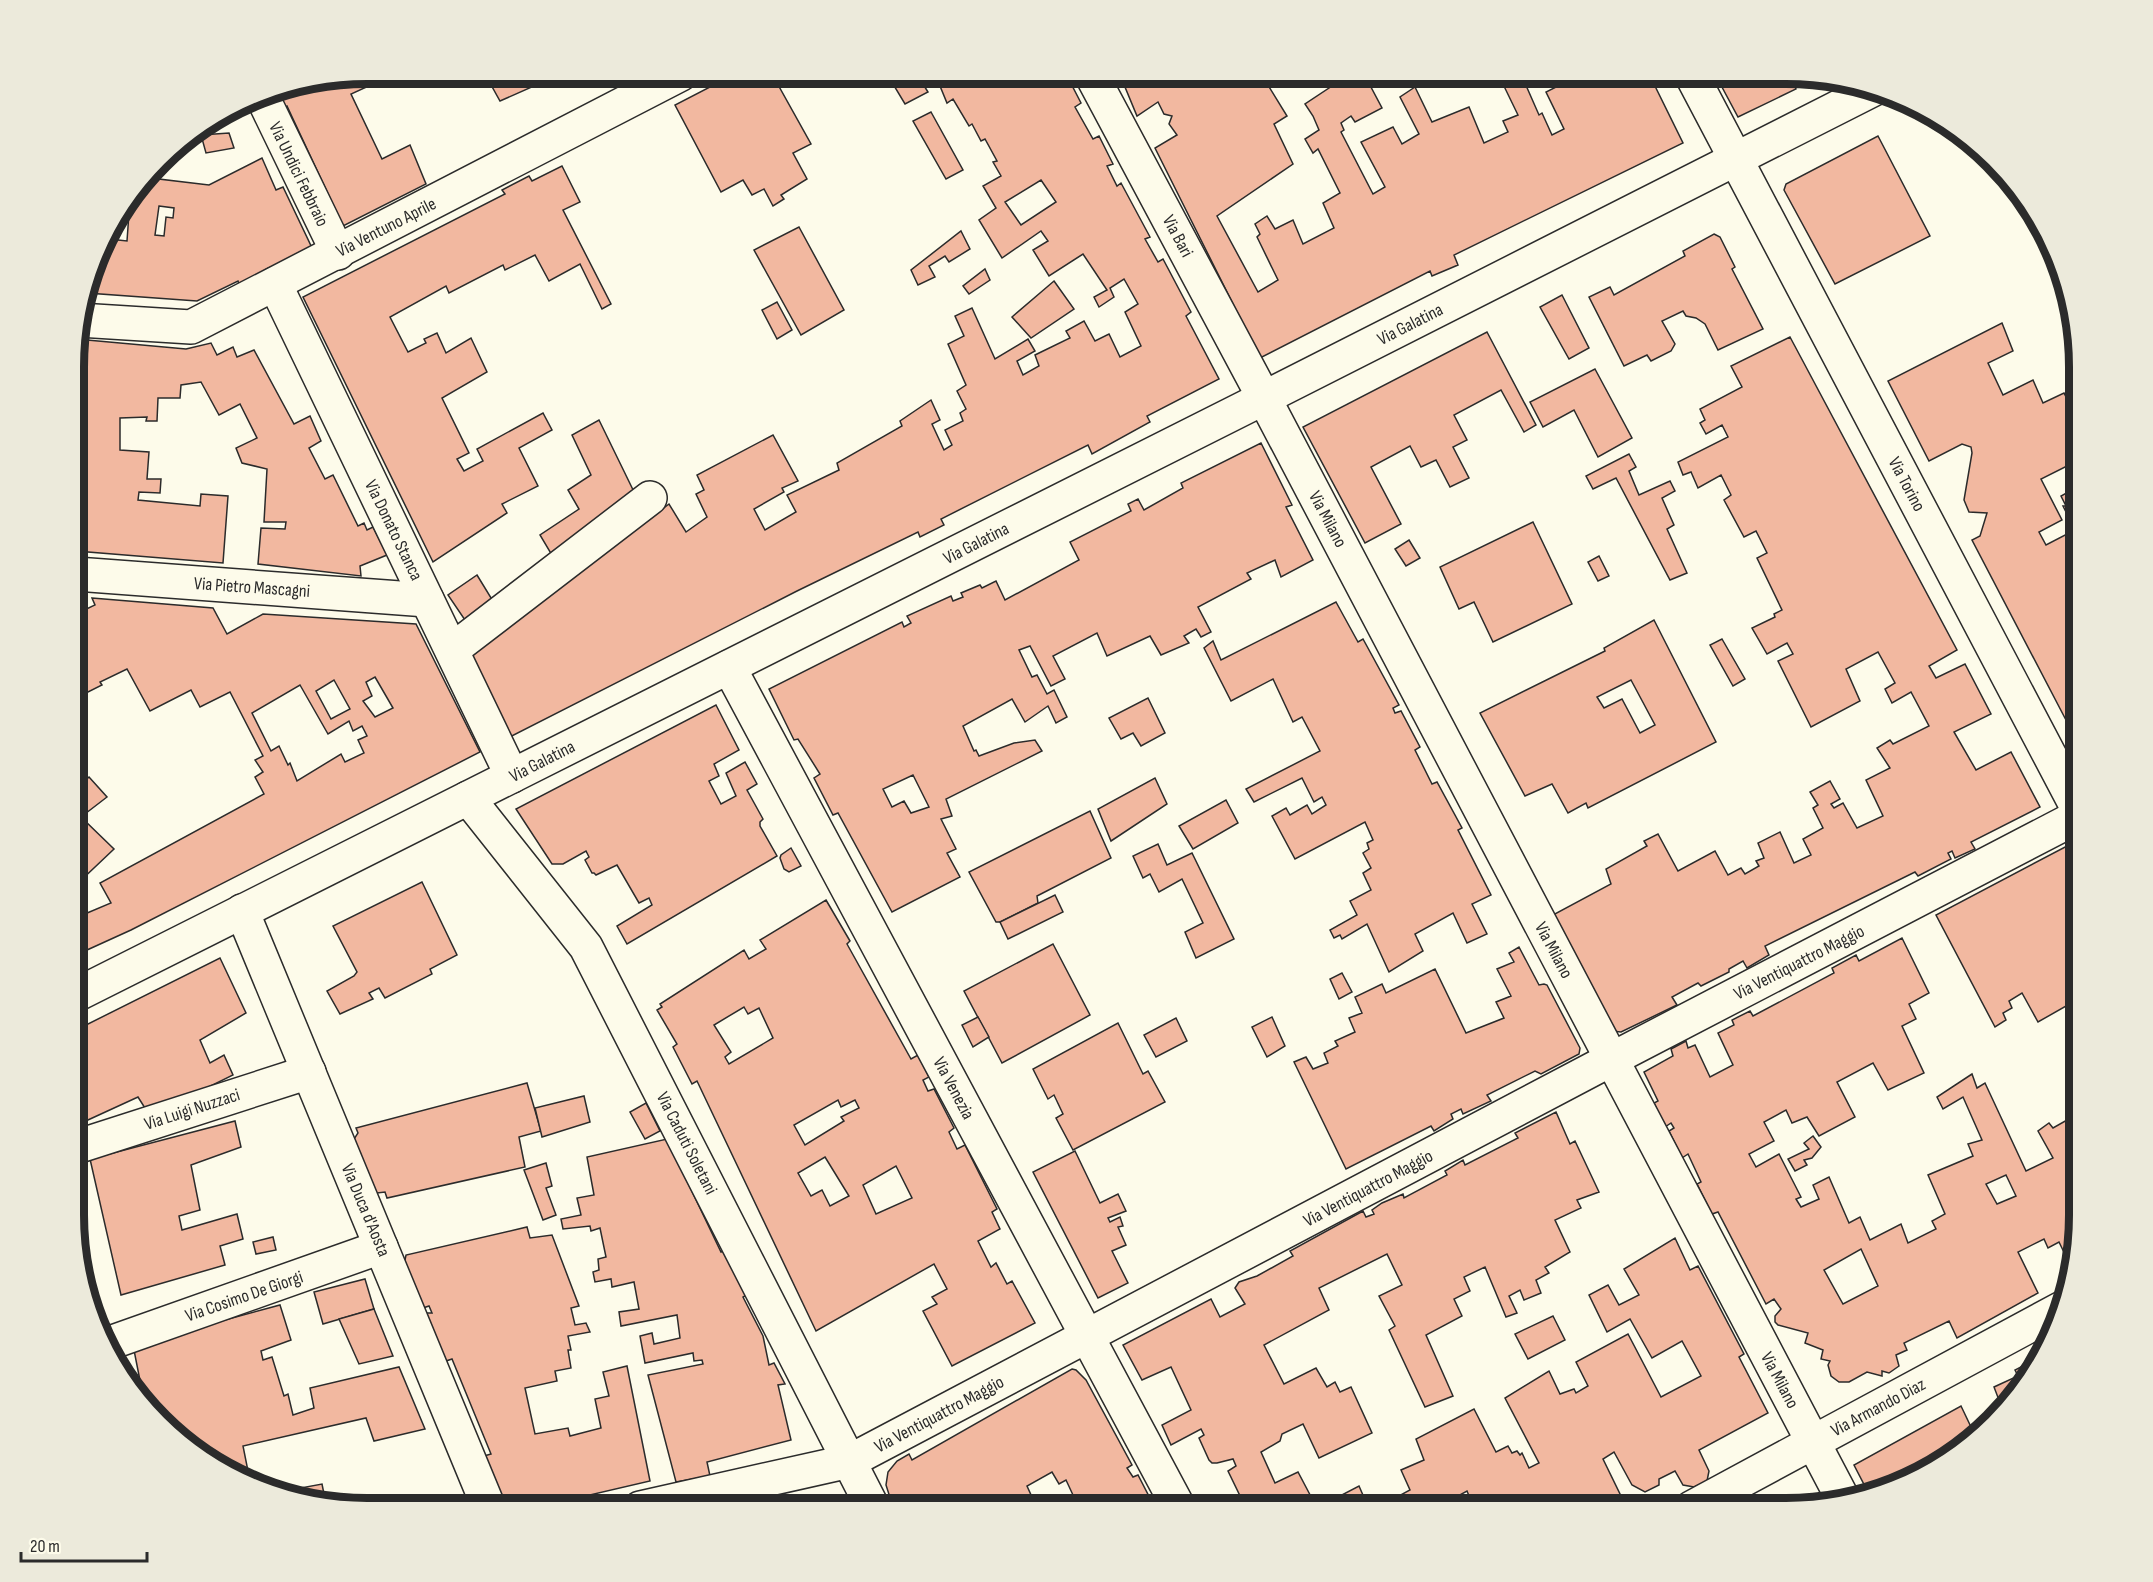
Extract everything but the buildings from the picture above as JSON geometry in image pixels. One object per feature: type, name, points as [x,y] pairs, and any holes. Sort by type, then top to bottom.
[{"type":"street","name":"Via Ventuno Aprile","points":[[88,321],[191,327],[662,84]]},
{"type":"street","name":"Via Bari","points":[[1096,84],[1264,398]]},
{"type":"street","name":"Via Torino","points":[[1696,84],[2069,792]]},
{"type":"street","name":"Via Galatina","points":[[84,991],[1862,95]]},
{"type":"street","name":"Via Undici Febbraio","points":[[266,103],[338,253]]},
{"type":"street","name":"Via Donato Stanca","points":[[274,284],[513,776]]},
{"type":"street","name":"Via Milano","points":[[1264,398],[1840,1493]]},
{"type":"street","points":[[452,650],[650,498]]},
{"type":"street","name":"Via Pietro Mascagni","points":[[84,575],[427,600]]},
{"type":"street","name":"Via Venezia","points":[[729,667],[1174,1498]]},
{"type":"street","name":"Via Caduti Soletani","points":[[468,798],[586,947],[868,1498]]},
{"type":"street","name":"Via Ventiquattro Maggio","points":[[685,1498],[850,1461],[1612,1059],[2069,821]]},
{"type":"street","name":"Via Duca d'Aosta","points":[[242,911],[485,1498]]},
{"type":"street","name":"Via Luigi Nuzzaci","points":[[84,1144],[309,1072]]},
{"type":"street","name":"Via Cosimo De Giorgi","points":[[114,1342],[381,1247]]},
{"type":"street","name":"Via Armando Diaz","points":[[1709,1498],[2051,1314]]}]
